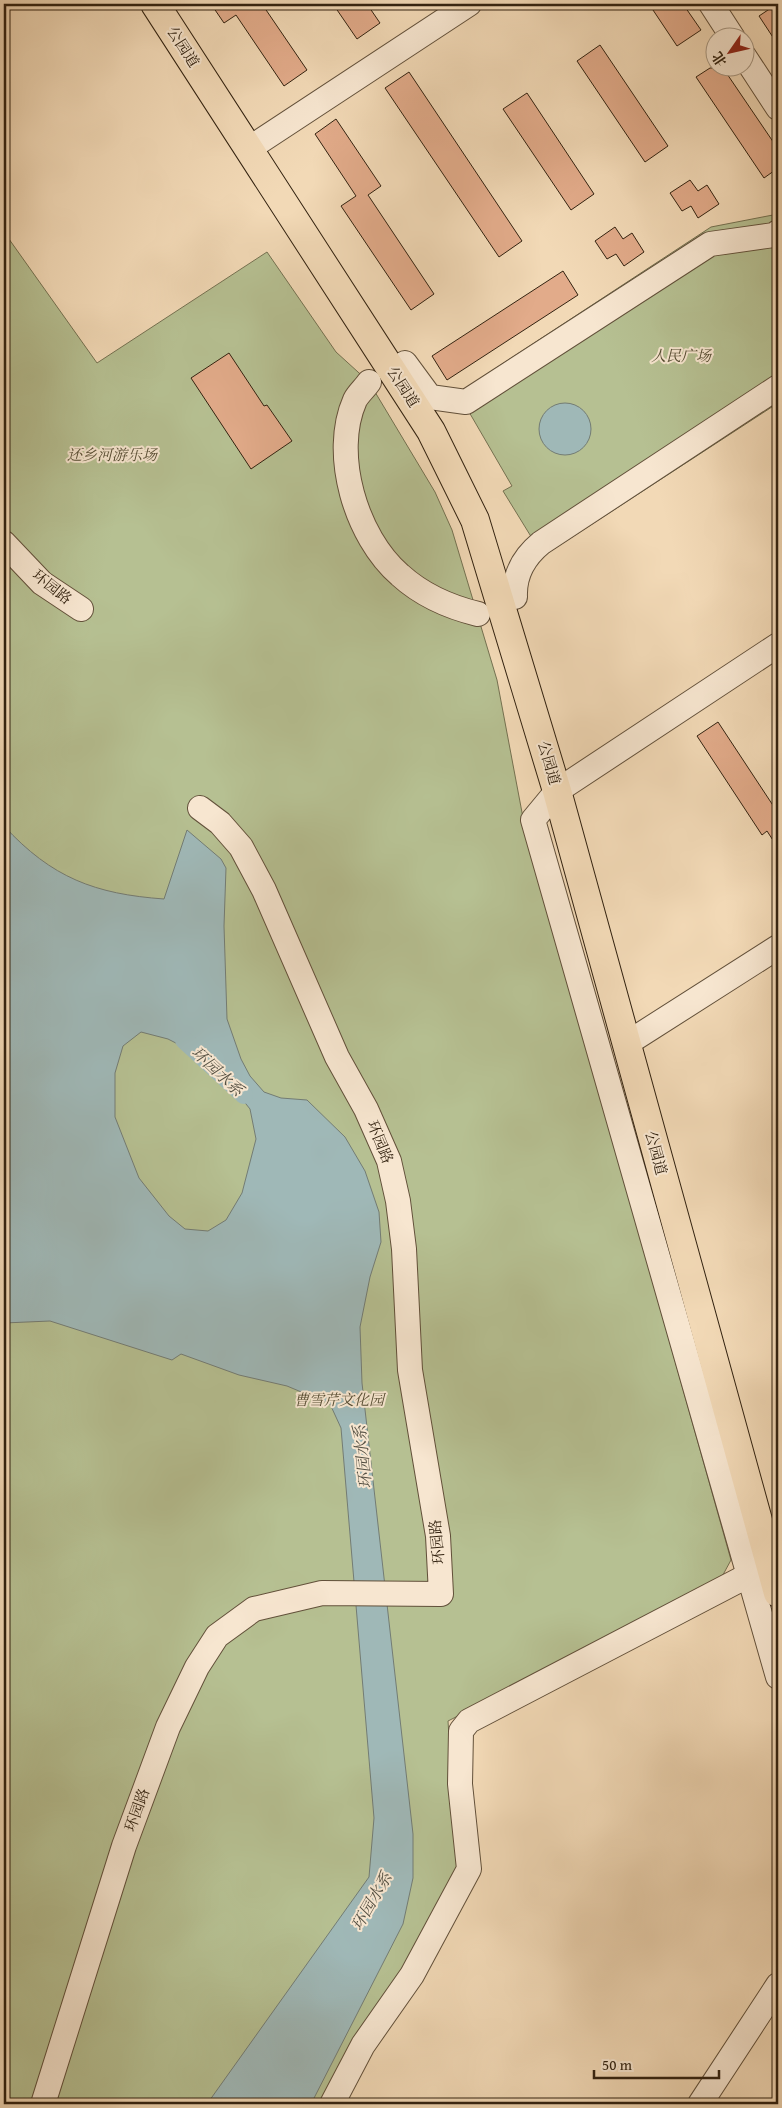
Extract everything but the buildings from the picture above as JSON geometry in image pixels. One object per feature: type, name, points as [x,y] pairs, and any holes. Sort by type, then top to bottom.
[{"type":"main road","name":"公园道","points":[[155,4],[250,148],[431,431],[452,470],[475,520],[496,582],[557,791],[626,1044],[772,1542],[778,1593]]},
{"type":"street","points":[[250,148],[469,4]]},
{"type":"street","points":[[711,4],[727,28]]},
{"type":"street","points":[[754,71],[778,108]]},
{"type":"street","points":[[405,362],[430,397],[466,402],[710,244],[774,235],[778,232]]},
{"type":"street","points":[[369,382],[356,399],[348,424],[346,448],[351,492],[362,523],[378,550],[399,574],[431,596],[455,608],[478,614]]},
{"type":"street","points":[[515,597],[515,583],[528,554],[541,543],[778,387]]},
{"type":"street","name":"环园路","points":[[4,543],[42,583],[80,609]]},
{"type":"street","points":[[778,645],[557,791],[532,820],[778,1676]]},
{"type":"street","name":"环园路","points":[[43,2104],[124,1846],[168,1727],[197,1667],[217,1636],[254,1609],[322,1593],[441,1594],[435,1517],[410,1370],[404,1249],[398,1201],[389,1161],[366,1109],[338,1057],[264,890],[241,847],[220,823],[200,808]]},
{"type":"street","points":[[626,1044],[778,947]]},
{"type":"street","points":[[332,2104],[363,2045],[412,1975],[469,1869],[460,1784],[461,1731],[469,1721],[749,1575]]},
{"type":"street","points":[[700,2104],[778,1985]]},
{"type":"green space","name":"人民广场","points":[[778,214],[778,403],[543,556],[503,491],[512,486],[458,393],[711,227]]},
{"type":"green space","name":"曹雪芹文化园","points":[[4,232],[97,363],[267,252],[336,352],[369,382],[435,492],[452,530],[497,680],[524,823],[731,1560],[718,1584],[448,1721],[457,1866],[386,1998],[321,2104],[4,2104]]},
{"type":"water","points":[[560,403],[570,403],[584,410],[591,424],[591,434],[584,448],[570,455],[560,455],[550,451],[543,444],[539,434],[539,424],[543,414],[550,407]]},
{"type":"water","points":[[4,826],[40,859],[76,880],[117,893],[164,899],[187,830],[221,859],[226,868],[224,926],[227,1019],[241,1059],[250,1076],[264,1092],[281,1098],[307,1100],[345,1137],[365,1171],[379,1212],[381,1242],[370,1277],[360,1327],[362,1383],[413,1834],[413,1878],[403,1924],[311,2104],[207,2104],[369,1877],[374,1818],[341,1428],[330,1404],[287,1386],[239,1375],[181,1354],[172,1360],[50,1321],[4,1323]],"holes":[[[141,1032],[168,1039],[203,1057],[226,1079],[250,1109],[256,1139],[242,1193],[226,1220],[208,1231],[185,1229],[169,1216],[139,1178],[115,1117],[115,1073],[123,1046]]]},
{"type":"waterway","name":"环园水系","points":[[184,1040],[244,1095]]},
{"type":"park label","name":"还乡河游乐场","points":[[112,455]]}]
